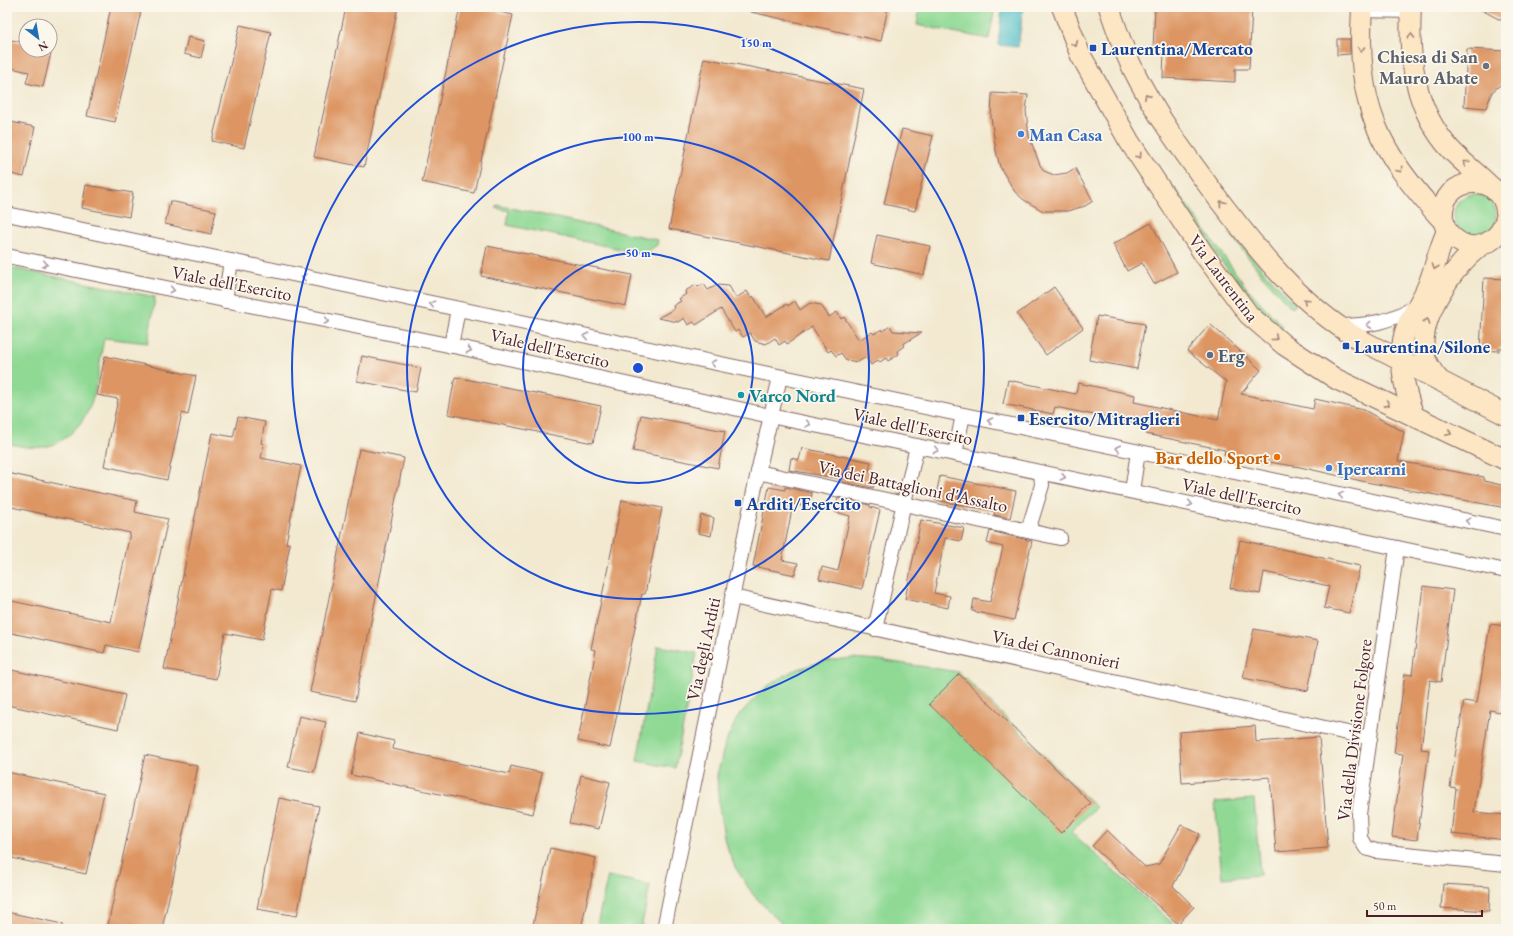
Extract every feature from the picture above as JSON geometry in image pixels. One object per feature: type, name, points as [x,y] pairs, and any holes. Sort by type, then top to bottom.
[{"type":"main road","name":"Via Laurentina","points":[[1062,7],[1080,54],[1129,141],[1203,253],[1249,315],[1284,345],[1322,371],[1383,403],[1414,416],[1506,460]]},
{"type":"main road","points":[[1108,7],[1126,55],[1154,108],[1246,235],[1281,276],[1311,305],[1336,326],[1402,363],[1506,415]]},
{"type":"main road","points":[[1362,8],[1361,54],[1363,80],[1375,126],[1381,140],[1397,167],[1445,226],[1461,243],[1470,246],[1492,244]]},
{"type":"main road","points":[[1411,9],[1412,68],[1417,90],[1425,109],[1434,127],[1450,149],[1499,192],[1506,206],[1506,212]]},
{"type":"main road","points":[[1414,416],[1407,396],[1402,363],[1402,346],[1406,329],[1431,279],[1445,226],[1443,212],[1445,202],[1450,194],[1458,188],[1466,184],[1476,182],[1486,184],[1499,192]]},
{"type":"main road","points":[[1441,383],[1433,372],[1425,356],[1423,343],[1425,328],[1434,307],[1453,274],[1466,258],[1492,244],[1504,227],[1506,218]]},
{"type":"street","points":[[1362,8],[1411,9]]},
{"type":"street","name":"Viale dell'Esercito","points":[[7,214],[1506,530]]},
{"type":"street","name":"Viale dell'Esercito","points":[[7,256],[451,346],[770,416],[1132,491],[1506,571]]},
{"type":"street","points":[[225,301],[231,261]]},
{"type":"street","points":[[1336,326],[1377,324],[1401,315],[1417,305]]},
{"type":"street","points":[[451,346],[458,309]]},
{"type":"street","name":"Via degli Arditi","points":[[664,929],[758,472],[780,377]]},
{"type":"street","points":[[955,454],[963,415]]},
{"type":"street","points":[[875,629],[917,446]]},
{"type":"street","points":[[1132,491],[1138,452]]},
{"type":"street","name":"Via dei Battaglioni d'Assalto","points":[[758,472],[1060,538]]},
{"type":"street","points":[[1028,531],[1042,485],[1041,472]]},
{"type":"street","name":"Via della Divisione Folgore","points":[[1397,548],[1359,814],[1360,838],[1366,848],[1395,853],[1506,864]]},
{"type":"street","name":"Via dei Cannonieri","points":[[733,597],[1370,738]]},
{"type":"green space","points":[[920,7],[995,7],[989,39],[917,25]]},
{"type":"green space","points":[[1173,186],[1246,287],[1283,327],[1279,332],[1235,280],[1171,187]]},
{"type":"green space","points":[[1471,194],[1479,194],[1490,200],[1496,211],[1496,219],[1490,230],[1479,236],[1471,236],[1460,230],[1454,219],[1454,211],[1460,200]]},
{"type":"green space","points":[[497,205],[658,240],[657,245],[644,254],[507,225],[509,211],[496,208]]},
{"type":"green space","points":[[1230,231],[1263,270],[1296,305],[1292,308],[1264,278],[1229,232]]},
{"type":"green space","points":[[7,267],[155,297],[148,343],[104,338],[90,408],[82,421],[71,433],[59,442],[46,447],[18,446],[7,443]]},
{"type":"green space","points":[[658,646],[697,653],[675,768],[637,761]]},
{"type":"green space","points":[[852,658],[879,660],[959,672],[1096,807],[1071,832],[1179,929],[787,929],[754,896],[735,867],[725,842],[719,807],[717,775],[725,744],[738,716],[766,687],[792,671],[824,661]]},
{"type":"green space","points":[[1254,799],[1260,875],[1222,878],[1215,802]]},
{"type":"green space","points":[[608,876],[650,885],[641,929],[596,929]]},
{"type":"water","points":[[1002,8],[1023,10],[1018,47],[998,45]]},
{"type":"building","points":[[111,7],[142,7],[115,122],[87,116]]},
{"type":"building","points":[[346,7],[398,7],[364,167],[314,157]]},
{"type":"building","points":[[460,7],[477,7],[513,15],[474,193],[422,182]]},
{"type":"building","points":[[751,7],[888,7],[881,41],[751,12]]},
{"type":"building","points":[[1155,7],[1252,7],[1249,69],[1235,69],[1235,82],[1163,78],[1164,50],[1153,50]]},
{"type":"building","name":"Chiesa di San Mauro Abate","points":[[1476,7],[1506,7],[1506,23]]},
{"type":"building","points":[[240,25],[271,32],[244,148],[212,141]]},
{"type":"building","points":[[188,37],[205,41],[201,58],[184,54]]},
{"type":"building","points":[[7,39],[18,41],[18,58],[50,58],[43,87],[26,83],[29,72],[7,67]]},
{"type":"building","points":[[1337,39],[1350,39],[1350,54],[1337,55]]},
{"type":"building","name":"Chiesa di San Mauro Abate","points":[[1467,49],[1506,51],[1506,80],[1492,92],[1486,108],[1464,106]]},
{"type":"building","points":[[704,58],[864,89],[829,261],[669,229]]},
{"type":"building","points":[[992,93],[1028,95],[1026,111],[1029,136],[1040,165],[1044,171],[1054,175],[1067,173],[1075,168],[1093,201],[1085,206],[1067,211],[1043,211],[1024,200],[1015,192],[1000,167],[996,151],[991,117]]},
{"type":"building","points":[[11,122],[35,127],[24,177],[7,173],[7,141]]},
{"type":"building","points":[[902,129],[933,136],[915,211],[884,204]]},
{"type":"building","points":[[86,185],[133,193],[129,217],[82,208]]},
{"type":"building","points":[[170,201],[216,211],[211,234],[165,224]]},
{"type":"building","points":[[1151,223],[1177,272],[1154,284],[1142,263],[1127,271],[1113,244]]},
{"type":"building","points":[[877,235],[930,246],[924,275],[871,263]]},
{"type":"building","points":[[487,246],[632,275],[626,306],[481,276]]},
{"type":"building","points":[[1484,278],[1506,279],[1506,348],[1499,348],[1499,351],[1480,350]]},
{"type":"building","points":[[704,284],[708,290],[717,285],[729,286],[736,298],[747,291],[751,298],[753,296],[766,317],[787,304],[788,306],[795,301],[800,310],[810,303],[821,305],[829,317],[837,312],[841,319],[844,317],[859,340],[872,332],[874,334],[882,329],[883,331],[890,326],[893,331],[921,333],[903,344],[904,346],[897,351],[899,354],[888,361],[886,358],[880,362],[878,360],[871,365],[866,357],[858,362],[846,360],[841,353],[836,356],[831,350],[828,352],[812,327],[787,344],[785,341],[779,345],[775,338],[766,344],[755,341],[750,333],[743,337],[738,330],[735,332],[721,309],[696,325],[694,322],[688,325],[684,318],[678,322],[658,318],[674,309],[673,306],[681,301],[679,299],[686,294],[685,291],[696,285],[698,287]]},
{"type":"building","points":[[1054,287],[1083,328],[1046,355],[1017,314]]},
{"type":"building","points":[[1097,316],[1145,324],[1137,369],[1089,360]]},
{"type":"building","points":[[1210,324],[1261,370],[1241,394],[1313,409],[1315,399],[1364,410],[1404,432],[1398,461],[1484,477],[1484,481],[1506,486],[1506,508],[1366,482],[1300,467],[1224,455],[1225,450],[1146,434],[1148,426],[1055,407],[1053,414],[1003,404],[1008,380],[1076,394],[1078,383],[1135,395],[1134,402],[1218,420],[1226,382],[1187,351]]},
{"type":"building","points":[[105,356],[196,376],[188,415],[182,413],[167,480],[104,466],[118,399],[97,395]]},
{"type":"building","points":[[362,356],[421,368],[416,392],[357,381]]},
{"type":"building","points":[[455,377],[601,406],[593,443],[448,414]]},
{"type":"building","points":[[641,415],[725,431],[718,468],[633,451]]},
{"type":"building","points":[[238,417],[265,422],[261,443],[264,444],[261,458],[301,466],[286,543],[290,544],[281,591],[272,589],[262,640],[225,633],[216,679],[164,669],[212,433],[233,437]]},
{"type":"building","points":[[802,448],[871,462],[869,472],[876,474],[873,488],[842,482],[842,479],[789,470],[791,458],[799,460]]},
{"type":"building","points":[[359,449],[404,458],[355,701],[310,692]]},
{"type":"building","points":[[7,473],[137,501],[135,512],[168,519],[138,652],[106,645],[104,653],[7,632],[7,600],[111,622],[130,533],[7,506]]},
{"type":"building","points":[[940,476],[1016,491],[1010,518],[994,515],[995,511],[935,500]]},
{"type":"building","points":[[769,487],[785,490],[785,487],[812,493],[809,507],[793,504],[782,560],[798,563],[795,575],[753,566]]},
{"type":"building","points":[[838,498],[870,505],[870,507],[880,510],[862,589],[819,579],[822,567],[838,571],[850,516],[835,512]]},
{"type":"building","points":[[622,500],[662,508],[645,594],[642,594],[610,748],[578,741],[596,650],[591,649]]},
{"type":"building","points":[[701,515],[714,518],[711,536],[698,533]]},
{"type":"building","points":[[921,520],[964,528],[961,541],[945,538],[934,593],[950,596],[948,608],[905,599]]},
{"type":"building","points":[[990,531],[1032,541],[1014,620],[972,611],[974,599],[990,602],[1003,547],[987,543]]},
{"type":"building","points":[[1240,540],[1360,566],[1349,613],[1324,608],[1329,586],[1264,572],[1260,594],[1230,588]]},
{"type":"building","points":[[1423,586],[1453,590],[1441,682],[1430,680],[1421,749],[1429,750],[1417,840],[1392,837],[1403,754],[1394,753],[1405,674],[1412,675]]},
{"type":"building","points":[[1490,624],[1506,626],[1506,674],[1500,712],[1490,710],[1474,812],[1506,815],[1506,840],[1451,834],[1456,788],[1450,787],[1464,701],[1477,703]]},
{"type":"building","points":[[1254,629],[1318,641],[1308,691],[1243,678]]},
{"type":"building","points":[[7,669],[125,695],[118,729],[7,705]]},
{"type":"building","points":[[959,674],[1091,803],[1061,833],[929,704]]},
{"type":"building","points":[[299,716],[326,722],[314,772],[288,767]]},
{"type":"building","points":[[1255,726],[1256,742],[1319,737],[1328,848],[1276,852],[1270,777],[1182,783],[1179,732]]},
{"type":"building","points":[[360,733],[394,741],[393,749],[509,774],[511,766],[542,773],[533,814],[351,775]]},
{"type":"building","points":[[145,755],[198,766],[162,929],[107,929]]},
{"type":"building","points":[[7,772],[104,793],[86,874],[7,857]]},
{"type":"building","points":[[581,775],[610,782],[599,829],[570,823]]},
{"type":"building","points":[[279,798],[319,806],[297,916],[257,909]]},
{"type":"building","points":[[1181,825],[1200,834],[1173,886],[1194,907],[1178,924],[1092,846],[1107,830],[1145,867],[1159,864]]},
{"type":"building","points":[[550,848],[596,858],[581,929],[532,929]]},
{"type":"building","points":[[1443,884],[1490,887],[1489,911],[1441,908]]},
{"type":"building","points":[[7,912],[62,924],[62,929],[7,929]]},
{"type":"place","name":"Laurentina/Mercato","points":[[1093,48]]},
{"type":"place","name":"Chiesa di San Mauro Abate","points":[[1486,66]]},
{"type":"place","name":"Man Casa","points":[[1021,134]]},
{"type":"place","name":"Laurentina/Silone","points":[[1346,346]]},
{"type":"place","name":"Erg","points":[[1210,355]]},
{"type":"place","name":"Varco Nord","points":[[741,395]]},
{"type":"place","name":"Esercito/Mitraglieri","points":[[1021,418]]},
{"type":"place","name":"Bar dello Sport","points":[[1277,457]]},
{"type":"place","name":"Ipercarni","points":[[1329,468]]},
{"type":"place","name":"Arditi/Esercito","points":[[738,503]]}]
